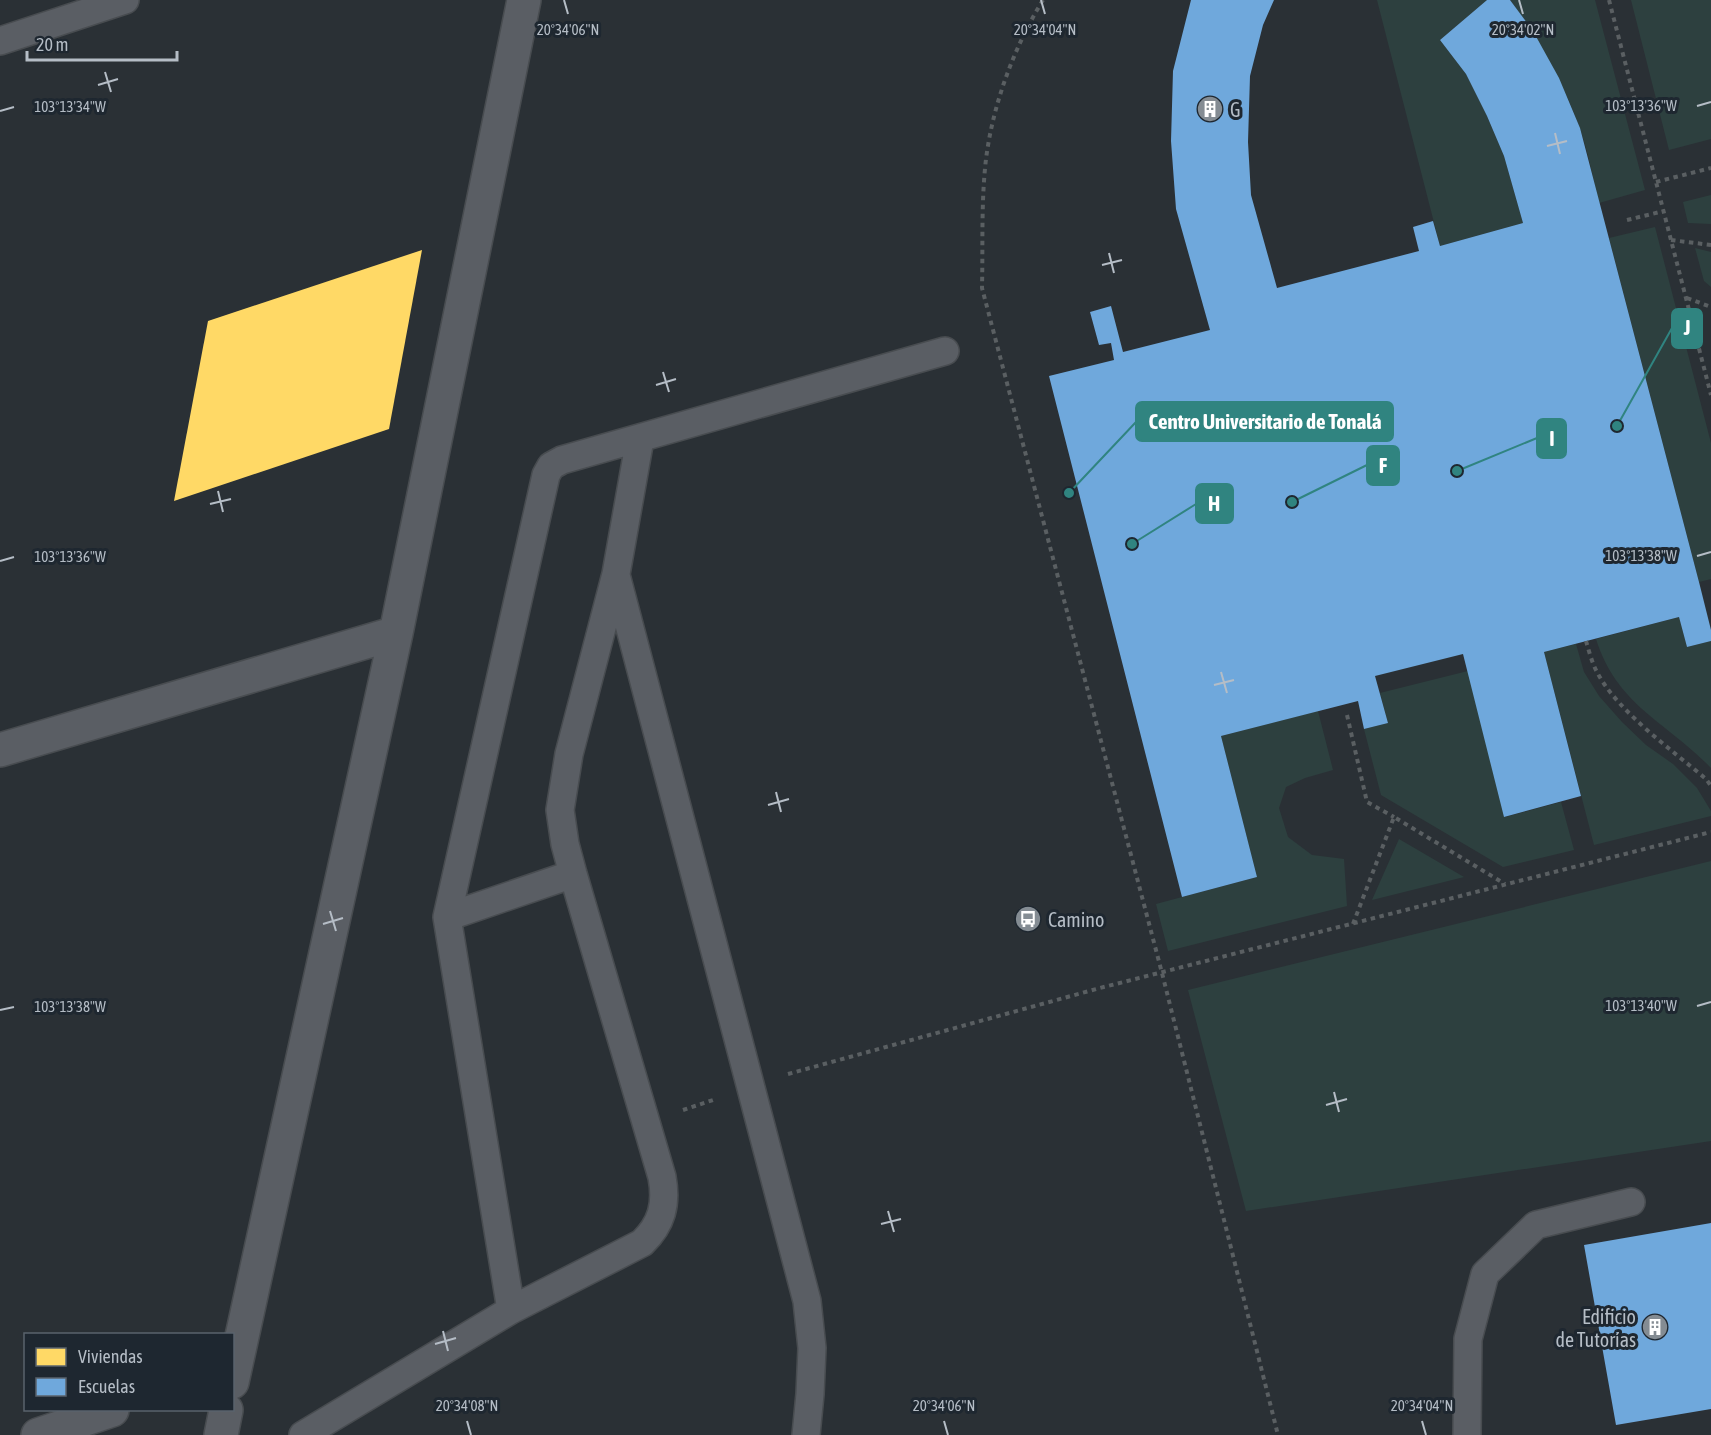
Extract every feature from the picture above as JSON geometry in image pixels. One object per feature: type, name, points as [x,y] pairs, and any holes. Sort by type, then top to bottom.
[{"type":"street","points":[[234,1373],[396,633],[524,0]]},
{"type":"street","points":[[0,750],[396,633]]},
{"type":"street","points":[[38,1435],[109,1411]]},
{"type":"street","points":[[221,1435],[226,1411]]},
{"type":"lane","points":[[0,41],[125,0]]},
{"type":"lane","points":[[511,1310],[447,917],[546,475],[550,466],[562,460],[945,351]]},
{"type":"lane","points":[[303,1435],[511,1310],[642,1243],[654,1232],[661,1214],[665,1195],[662,1177],[573,874],[565,844],[560,810],[569,754],[616,574],[640,439]]},
{"type":"lane","points":[[616,574],[807,1301],[812,1348],[806,1435]]},
{"type":"lane","points":[[447,917],[573,874]]},
{"type":"lane","points":[[1467,1435],[1468,1339],[1485,1274],[1536,1225],[1631,1202]]},
{"type":"path","points":[[1043,0],[1027,26],[1007,76],[986,158],[982,288],[1162,973],[1278,1435]]},
{"type":"path","points":[[1609,0],[1711,395]]},
{"type":"path","points":[[1656,182],[1711,168]]},
{"type":"path","points":[[1627,220],[1664,211]]},
{"type":"path","points":[[1671,240],[1711,245]]},
{"type":"path","points":[[1687,298],[1711,307]]},
{"type":"path","points":[[1586,641],[1597,672],[1618,702],[1634,719],[1706,779],[1711,786]]},
{"type":"path","points":[[1347,715],[1367,802],[1506,884]]},
{"type":"path","points":[[1353,924],[1394,817]]},
{"type":"path","points":[[645,1122],[752,1088],[775,1078],[1100,988],[1711,832]]},
{"type":"shaded area","points":[[1377,0],[1487,0],[1440,40],[1466,74],[1487,116],[1504,156],[1523,223],[1440,246]]},
{"type":"shaded area","points":[[1510,0],[1595,0],[1645,190],[1599,203],[1585,145],[1572,109],[1540,45]]},
{"type":"shaded area","points":[[1631,0],[1711,0],[1711,139],[1669,150]]},
{"type":"shaded area","points":[[1711,195],[1711,224],[1688,223],[1683,202]]},
{"type":"shaded area","points":[[1655,227],[1711,443],[1711,579],[1699,582],[1609,238]]},
{"type":"shaded area","points":[[1695,248],[1711,252],[1711,287],[1704,281]]},
{"type":"shaded area","points":[[1679,617],[1687,647],[1711,641],[1711,768],[1630,697],[1605,662],[1596,639]]},
{"type":"shaded area","points":[[1576,644],[1584,672],[1599,696],[1646,745],[1673,764],[1697,788],[1711,811],[1711,816],[1594,845],[1544,652]]},
{"type":"shaded area","points":[[1468,671],[1505,817],[1561,802],[1574,850],[1503,867],[1381,795],[1364,729],[1388,723],[1380,693]]},
{"type":"shaded area","points":[[1318,711],[1333,770],[1305,778],[1286,787],[1279,808],[1288,837],[1312,855],[1344,859],[1347,906],[1168,951],[1156,904],[1257,877],[1221,736]]},
{"type":"shaded area","points":[[1399,839],[1464,877],[1372,900]]},
{"type":"shaded area","points":[[1711,861],[1711,1141],[1246,1211],[1188,990]]},
{"type":"building: Viviendas","points":[[422,250],[389,429],[174,501],[208,321]]},
{"type":"building: Escuelas","points":[[1191,0],[1274,0],[1263,25],[1250,76],[1248,142],[1251,195],[1277,288],[1419,251],[1413,227],[1433,221],[1440,246],[1523,223],[1504,156],[1487,116],[1466,74],[1440,40],[1487,0],[1510,0],[1533,31],[1559,78],[1580,128],[1699,582],[1711,630],[1711,641],[1687,647],[1679,617],[1544,652],[1581,796],[1504,817],[1463,654],[1375,676],[1388,723],[1364,729],[1358,701],[1221,736],[1257,877],[1182,897],[1049,376],[1114,360],[1111,343],[1099,345],[1090,312],[1111,306],[1123,352],[1210,330],[1176,209],[1171,141],[1173,71]]},
{"type":"building: Escuelas","name":"Edificio de Tutorías","points":[[1711,1223],[1711,1409],[1616,1425],[1584,1245]]},
{"type":"place","name":"G","points":[[1210,109]]},
{"type":"place","name":"J","points":[[1617,426]]},
{"type":"place","name":"I","points":[[1457,471]]},
{"type":"place","name":"Centro Universitario de Tonalá","points":[[1069,493]]},
{"type":"place","name":"F","points":[[1292,502]]},
{"type":"place","name":"H","points":[[1132,544]]},
{"type":"place","name":"Camino","points":[[1028,919]]},
{"type":"place","name":"Edificio de Tutorías","points":[[1655,1327]]}]
